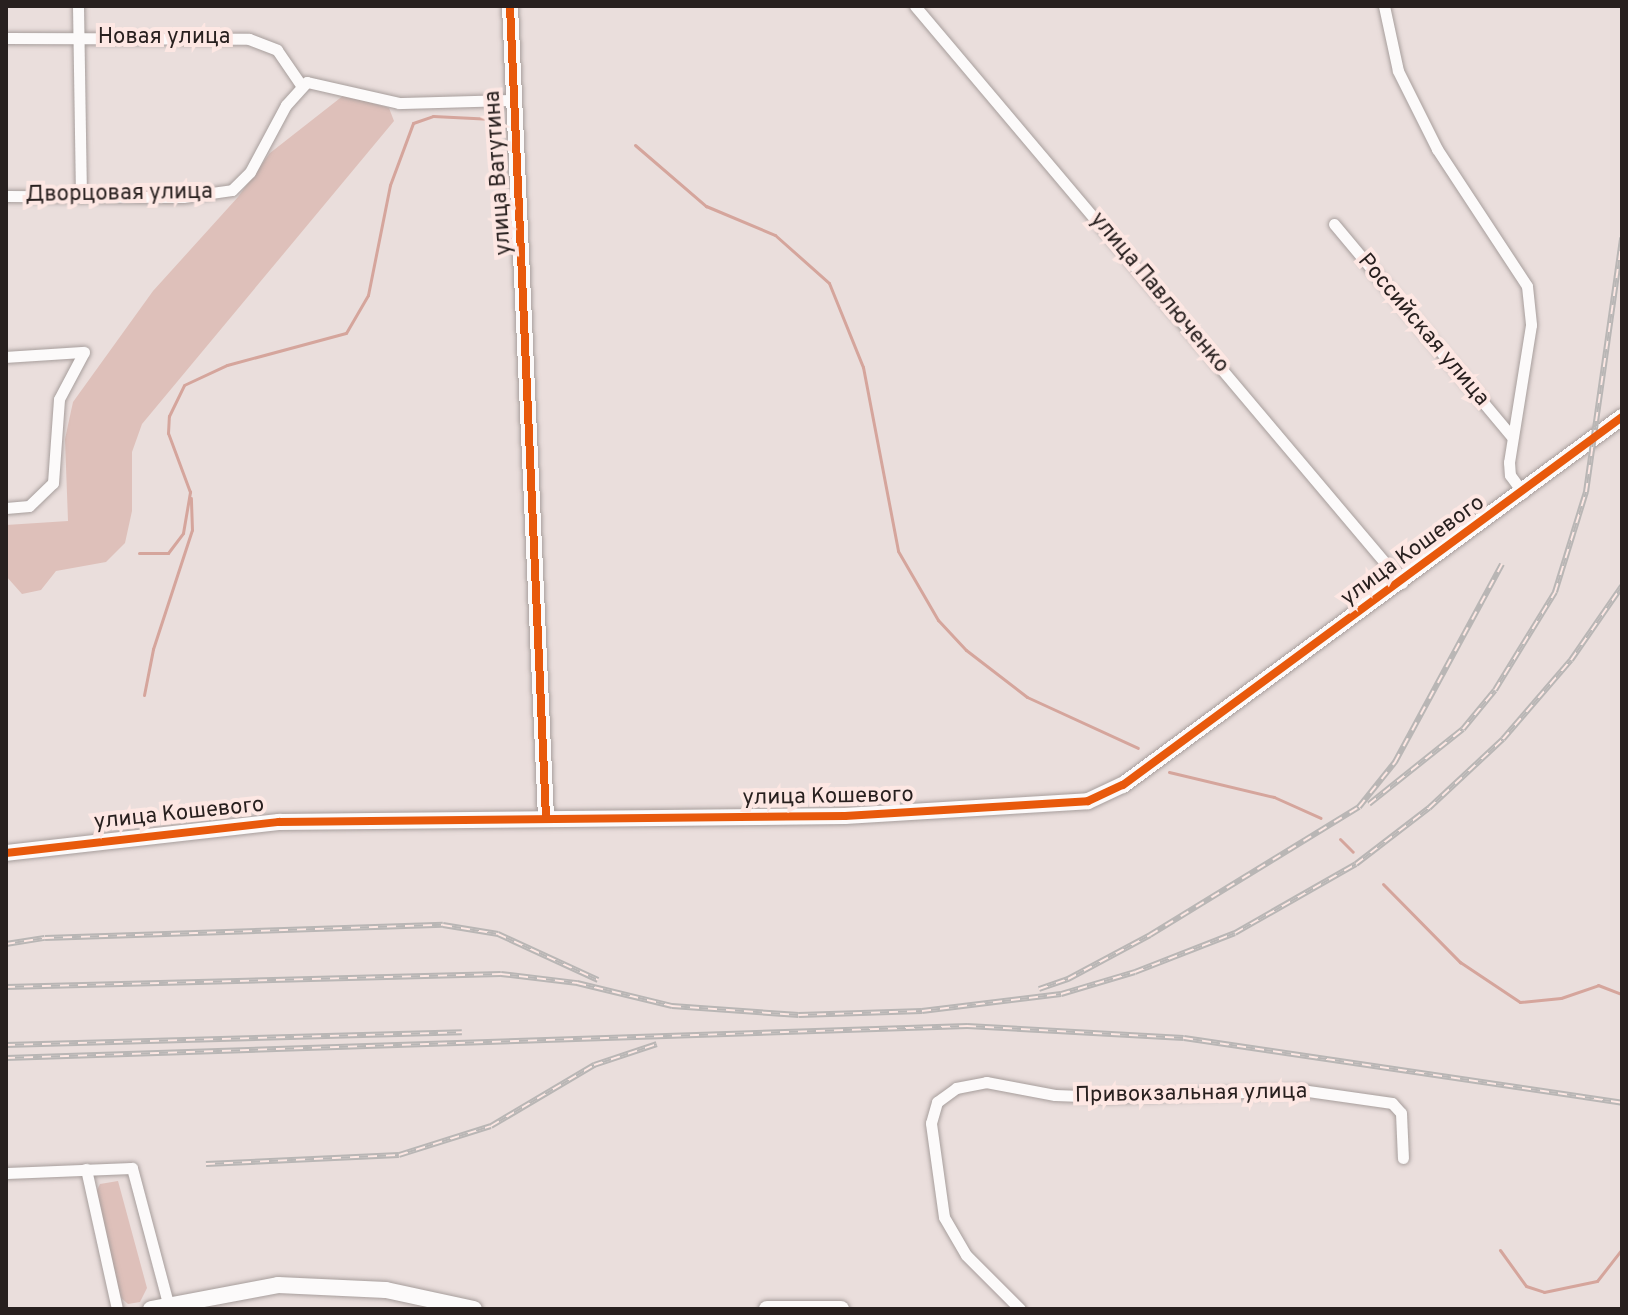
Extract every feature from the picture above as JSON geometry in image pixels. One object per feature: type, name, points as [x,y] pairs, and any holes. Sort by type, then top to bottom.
[{"type":"street","points":[[78,6],[81,197]]},
{"type":"street","name":"улица Ватутина","points":[[510,6],[538,559],[546,817]]},
{"type":"street","name":"улица Павлюченко","points":[[915,6],[1402,583]]},
{"type":"street","points":[[1384,6],[1398,71],[1437,149],[1527,286],[1531,325],[1512,437],[1510,475],[1523,493]]},
{"type":"street","name":"Новая улица","points":[[6,38],[266,42],[301,85]]},
{"type":"street","points":[[301,85],[333,85],[399,103],[513,100]]},
{"type":"street","name":"Дворцовая улица","points":[[6,196],[183,197],[232,190],[250,172],[301,85]]},
{"type":"street","name":"Российская улица","points":[[1334,224],[1512,437]]},
{"type":"street","points":[[6,357],[84,352],[59,399],[53,483],[29,506],[6,508]]},
{"type":"street","name":"улица Кошевого","points":[[6,853],[279,822],[845,816],[1038,808],[1088,801],[1123,785],[1402,583],[1622,417]]},
{"type":"street","name":"Привокзальная улица","points":[[1020,1309],[950,1234],[939,1191],[931,1123],[937,1102],[956,1088],[986,1082],[1055,1095],[1108,1097],[1301,1090],[1392,1103],[1401,1113],[1403,1158]]},
{"type":"street","points":[[6,1173],[132,1168],[168,1303]]},
{"type":"street","points":[[86,1169],[117,1309]]},
{"type":"street","points":[[151,1309],[168,1303],[278,1285],[386,1290],[474,1309]]},
{"type":"street","points":[[386,1290],[406,1309]]},
{"type":"street","points":[[767,1309],[841,1309]]},
{"type":"shaded area","points":[[344,95],[389,108],[394,121],[142,424],[132,452],[132,511],[125,543],[106,562],[56,571],[41,590],[22,594],[6,576],[6,525],[68,521],[65,439],[73,402],[153,291],[238,197],[270,153]]},
{"type":"shaded area","points":[[118,1181],[147,1288],[140,1302],[128,1304],[120,1297],[96,1192],[100,1184]]},
{"type":"waterway","points":[[139,553],[168,553],[183,533],[190,492],[168,433],[169,416],[184,385],[227,365],[346,333],[368,295],[390,185],[413,123],[433,116],[493,119]]},
{"type":"waterway","points":[[635,145],[706,206],[775,235],[829,283],[863,367],[898,551],[938,620],[966,650],[1027,697],[1138,748]]},
{"type":"waterway","points":[[144,695],[153,649],[192,530],[191,498]]},
{"type":"waterway","points":[[1169,772],[1274,797],[1321,818]]},
{"type":"waterway","points":[[1340,839],[1353,852]]},
{"type":"waterway","points":[[1383,884],[1460,962],[1520,1002],[1561,998],[1598,985],[1622,994]]},
{"type":"waterway","points":[[1500,1250],[1526,1286],[1544,1292],[1597,1281],[1622,1249]]},
{"type":"railway","points":[[1369,804],[1463,729],[1495,690],[1555,592],[1586,492],[1622,238]]},
{"type":"railway","points":[[1039,989],[1068,979],[1150,935],[1359,807],[1395,762],[1502,564]]},
{"type":"railway","points":[[6,987],[501,974],[577,983],[672,1006],[799,1015],[922,1011],[1061,994],[1135,972],[1235,933],[1356,864],[1429,808],[1503,739],[1571,660],[1622,586]]},
{"type":"railway","points":[[6,944],[45,938],[443,925],[498,934],[598,980]]},
{"type":"railway","points":[[6,1058],[967,1026],[1184,1038],[1622,1103]]},
{"type":"railway","points":[[6,1045],[462,1032]]},
{"type":"railway","points":[[206,1164],[399,1155],[491,1126],[594,1065],[657,1044]]},
{"type":"cycle path","points":[[510,6],[546,817]]},
{"type":"cycle path","points":[[6,853],[279,822],[845,816],[1088,801],[1123,785],[1622,417]]}]
